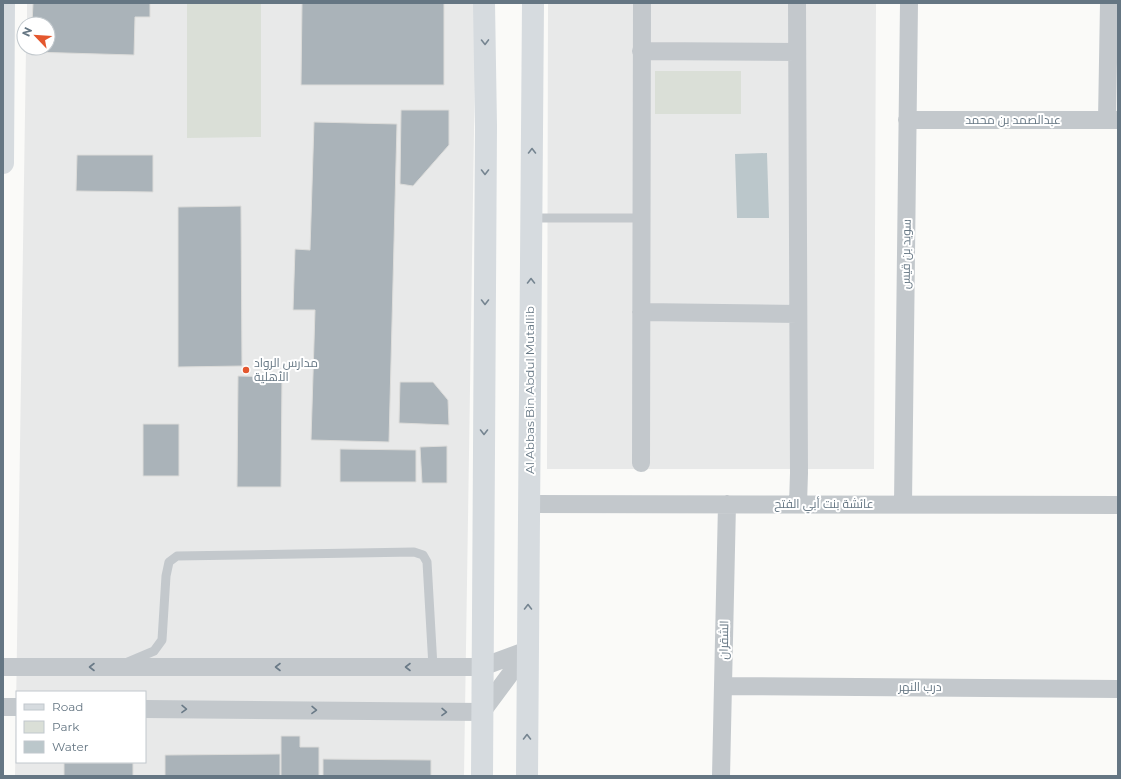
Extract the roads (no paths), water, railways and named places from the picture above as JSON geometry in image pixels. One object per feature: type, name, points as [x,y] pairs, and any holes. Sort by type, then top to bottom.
[{"type":"street","points":[[3,163],[4,3]]},
{"type":"street","points":[[482,776],[486,134],[484,3]]},
{"type":"street","name":"Al Abbas Bin Abdul Mutallib","points":[[527,776],[533,3]]},
{"type":"street","points":[[641,463],[642,3]]},
{"type":"street","points":[[797,3],[798,504]]},
{"type":"street","name":"سويد بن قيس","points":[[903,504],[909,3]]},
{"type":"street","points":[[1109,3],[1113,120]]},
{"type":"street","points":[[642,51],[797,52]]},
{"type":"street","name":"عبدالصمد بن محمد","points":[[908,120],[1113,120]]},
{"type":"street","points":[[641,312],[798,314]]},
{"type":"street","name":"عائشة بنت أبي الفتح","points":[[529,504],[1118,505]]},
{"type":"street","name":"الشقران","points":[[721,776],[726,504]]},
{"type":"street","points":[[3,667],[482,667],[528,650]]},
{"type":"street","points":[[482,712],[528,650]]},
{"type":"street","name":"درب النهر","points":[[723,686],[1118,689]]},
{"type":"street","points":[[3,707],[16,708]]},
{"type":"street","points":[[146,709],[482,712]]},
{"type":"lane","points":[[531,218],[641,218]]},
{"type":"lane","points":[[117,667],[154,651],[159,646],[162,640],[166,576],[169,562],[177,556],[414,552],[423,555],[427,562],[433,667]]},
{"type":"water","points":[[767,153],[769,218],[737,218],[735,154]]},
{"type":"place","name":"مدارس الرواد الأهلية","points":[[246,370]]}]
